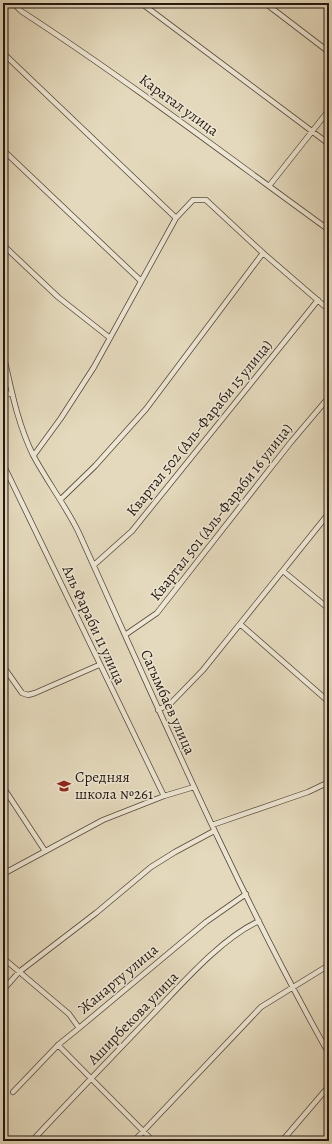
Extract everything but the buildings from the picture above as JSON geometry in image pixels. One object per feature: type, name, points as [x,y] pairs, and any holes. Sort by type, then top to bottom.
[{"type":"street","name":"Каратал улица","points":[[12,3],[21,11],[83,51],[329,230]]},
{"type":"street","points":[[141,3],[329,144]]},
{"type":"street","points":[[265,3],[329,52]]},
{"type":"street","points":[[3,54],[176,218]]},
{"type":"street","points":[[269,186],[329,110]]},
{"type":"street","points":[[3,150],[142,281]]},
{"type":"street","points":[[34,455],[61,418],[94,367],[176,218],[193,200],[206,200],[263,253],[329,310]]},
{"type":"street","points":[[3,245],[58,297],[110,338]]},
{"type":"street","points":[[61,499],[95,466],[146,409],[263,253]]},
{"type":"street","name":"Квартал 502 (Аль-Фараби 15 улица)","points":[[94,565],[132,531],[318,300]]},
{"type":"street","name":"Сагымбаев улица","points":[[3,353],[19,421],[34,455],[61,499],[78,531],[214,831],[293,987],[329,1054]]},
{"type":"street","points":[[3,396],[12,393]]},
{"type":"street","name":"Квартал 501 (Аль-Фараби 16 улица)","points":[[125,635],[157,613],[291,442],[329,397]]},
{"type":"street","name":"Аль Фараби 11 улица","points":[[3,464],[99,665],[164,796]]},
{"type":"street","points":[[158,710],[171,703],[182,693],[240,624],[329,513]]},
{"type":"street","points":[[283,571],[329,610]]},
{"type":"street","points":[[240,624],[329,702]]},
{"type":"street","points":[[3,666],[22,693],[28,694],[35,693],[99,665]]},
{"type":"street","points":[[212,825],[308,792],[329,782]]},
{"type":"street","points":[[3,787],[45,850]]},
{"type":"street","points":[[3,874],[103,820],[164,796],[194,787]]},
{"type":"street","points":[[3,990],[19,972],[96,913],[151,867],[214,831]]},
{"type":"street","name":"Жанарту улица","points":[[13,1092],[58,1045],[206,922],[246,894]]},
{"type":"street","name":"Аширбекова улица","points":[[32,1141],[185,980],[230,939],[247,926],[260,921]]},
{"type":"street","points":[[3,958],[69,1014],[79,1028]]},
{"type":"street","points":[[134,1141],[261,1007],[329,965]]},
{"type":"street","points":[[58,1045],[153,1141]]},
{"type":"street","points":[[282,1141],[329,1086]]},
{"type":"street","points":[[3,1136],[10,1141]]},
{"type":"place","name":"Средняя школа №261","points":[[64,786]]}]
